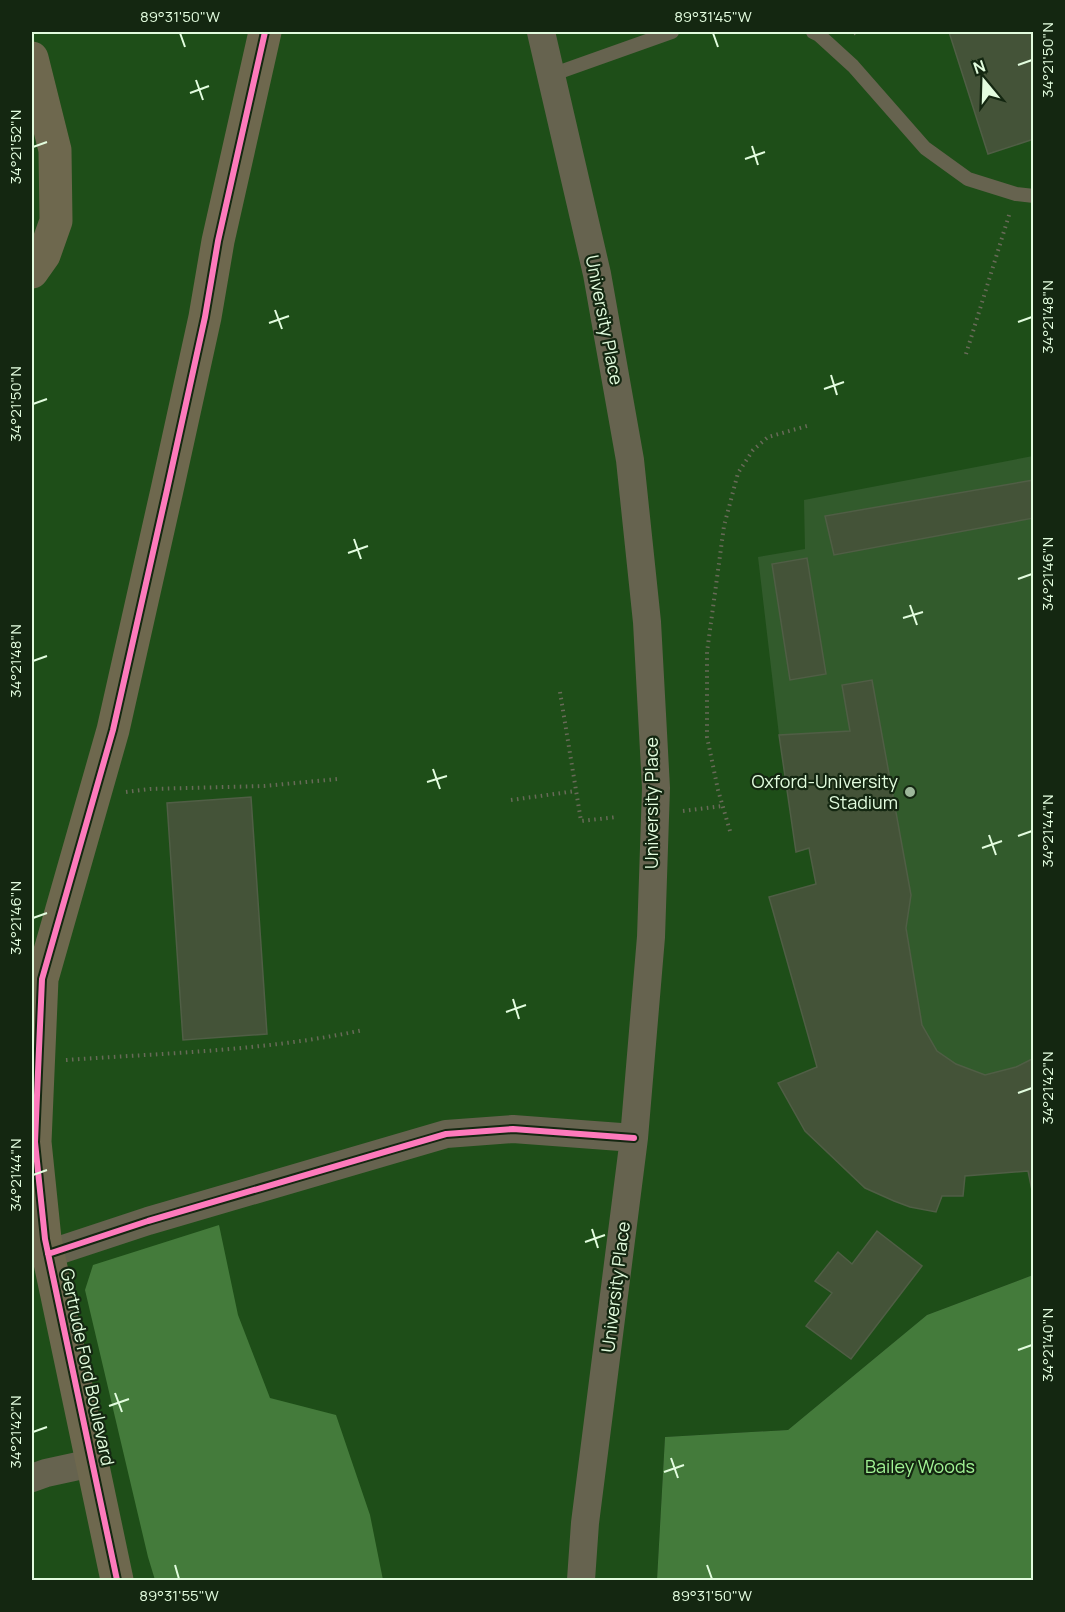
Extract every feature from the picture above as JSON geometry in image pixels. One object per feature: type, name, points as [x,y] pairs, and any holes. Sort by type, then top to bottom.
[{"type":"street","name":"Gertrude Ford Boulevard","points":[[117,1581],[48,1254],[35,1142],[42,979],[116,719],[265,32]]},
{"type":"street","name":"University Place","points":[[541,32],[597,274],[630,460],[647,621],[656,788],[651,937],[634,1138],[585,1523],[582,1581]]},
{"type":"street","points":[[32,58],[55,150],[56,221],[44,255],[32,272]]},
{"type":"street","points":[[48,1254],[148,1221],[446,1134],[513,1129],[634,1138]]},
{"type":"street","points":[[32,1478],[92,1463]]},
{"type":"lane","points":[[551,75],[672,32]]},
{"type":"lane","points":[[813,32],[853,66],[925,148],[968,179],[1016,194],[1034,196]]},
{"type":"path","points":[[849,32],[850,34],[860,32]]},
{"type":"path","points":[[966,354],[1016,194]]},
{"type":"path","points":[[730,831],[707,737],[707,652],[724,526],[738,473],[753,450],[768,437],[807,426]]},
{"type":"path","points":[[560,692],[581,821],[617,817]]},
{"type":"path","points":[[123,792],[160,788],[264,786],[338,779]]},
{"type":"path","points":[[511,800],[576,790]]},
{"type":"path","points":[[676,812],[723,806]]},
{"type":"path","points":[[58,1061],[275,1045],[363,1030]]},
{"type":"shaded area","points":[[32,32],[1033,32],[1033,1275],[927,1315],[788,1430],[665,1437],[657,1580],[32,1580]]},
{"type":"shaded area","name":"Oxford-University Stadium","points":[[1033,456],[1033,1200],[1028,1171],[965,1176],[963,1196],[942,1196],[936,1212],[910,1207],[865,1188],[805,1131],[778,1083],[817,1067],[769,897],[816,884],[809,849],[796,852],[779,735],[758,557],[805,549],[804,500]]},
{"type":"green space","points":[[219,1225],[238,1315],[270,1398],[336,1415],[370,1515],[383,1580],[155,1580],[85,1290],[93,1265]]},
{"type":"green space","name":"Bailey Woods","points":[[1033,1275],[1033,1580],[657,1580],[665,1437],[788,1430],[927,1315]]},
{"type":"building","points":[[949,32],[1033,32],[1034,139],[988,154]]},
{"type":"building","points":[[1034,480],[1034,518],[834,555],[825,516]]},
{"type":"building","points":[[807,558],[826,674],[790,680],[772,564]]},
{"type":"building","points":[[872,680],[911,895],[906,928],[922,1025],[937,1051],[956,1064],[985,1075],[1016,1067],[1034,1058],[1034,1200],[1028,1171],[965,1176],[963,1196],[942,1196],[936,1212],[910,1207],[865,1188],[805,1131],[778,1083],[817,1067],[769,897],[816,884],[809,848],[796,852],[779,735],[850,731],[842,685]]},
{"type":"building","points":[[251,797],[267,1034],[183,1040],[167,803]]},
{"type":"building","points":[[877,1231],[922,1266],[851,1359],[806,1326],[832,1293],[815,1281],[838,1252],[852,1264]]},
{"type":"cycle path","points":[[117,1580],[45,1239],[35,1142],[42,979],[113,730],[205,317],[218,241],[265,32]]},
{"type":"cycle path","points":[[48,1254],[148,1221],[446,1134],[513,1129],[634,1138]]},
{"type":"place","name":"Oxford-University Stadium","points":[[910,792]]}]
